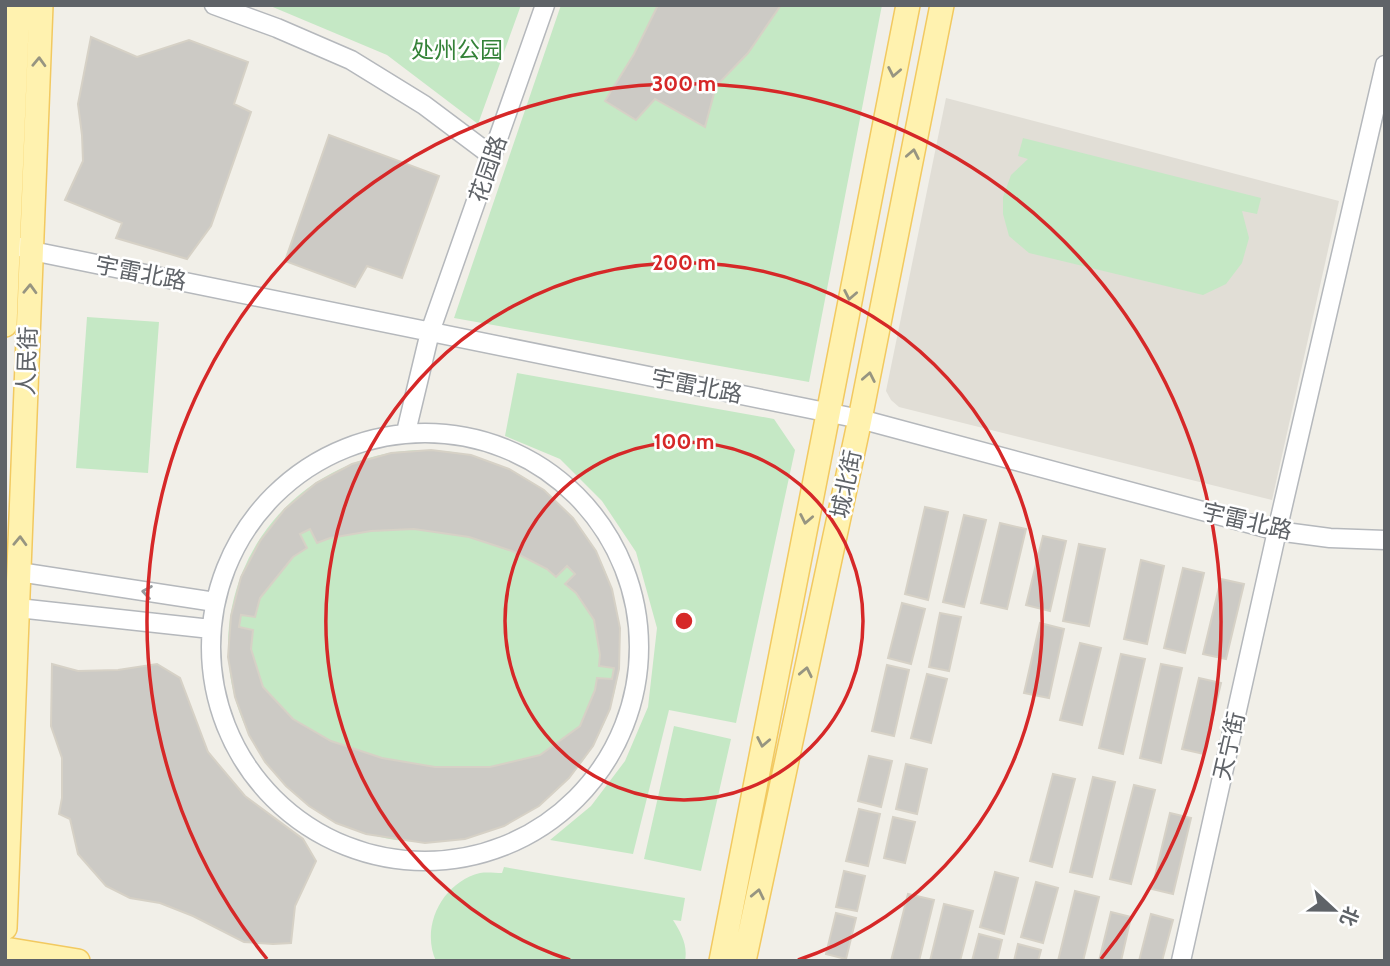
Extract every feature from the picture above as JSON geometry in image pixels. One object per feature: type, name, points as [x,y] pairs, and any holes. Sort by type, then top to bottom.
[{"type":"main road","name":"人民街","points":[[5,325],[18,5]]},
{"type":"main road","name":"人民街","points":[[5,928],[41,5]]},
{"type":"main road","name":"城北街","points":[[721,961],[908,5]]},
{"type":"main road","name":"城北街","points":[[744,961],[860,419],[942,5]]},
{"type":"main road","points":[[5,949],[78,961]]},
{"type":"street","points":[[214,5],[277,28],[351,60],[424,105],[492,156]]},
{"type":"street","name":"花园路","points":[[406,432],[430,332],[545,5]]},
{"type":"street","name":"天宁街","points":[[1181,961],[1385,65]]},
{"type":"street","name":"宇雷北路","points":[[7,242],[32,251],[860,419],[1277,531],[1330,538],[1385,540]]},
{"type":"street","points":[[406,432],[456,433],[504,446],[548,470],[585,503],[614,544],[632,590],[640,640],[635,690],[620,737],[594,780],[558,816],[516,842],[469,858],[419,863],[369,856],[323,837],[282,809],[249,772],[225,728],[212,679],[211,629],[215,602],[229,559],[252,520],[282,486],[320,459],[361,441],[406,432]]},
{"type":"street","points":[[19,572],[215,602]]},
{"type":"street","points":[[18,608],[211,629]]},
{"type":"shaded area","points":[[946,98],[1339,201],[1272,500],[899,407],[891,400],[886,391]]},
{"type":"green space","name":"处州公园","points":[[268,5],[521,5],[478,124],[387,55]]},
{"type":"green space","points":[[561,5],[882,5],[809,382],[454,318]]},
{"type":"green space","points":[[1023,138],[1261,198],[1257,214],[1242,211],[1249,238],[1242,263],[1226,284],[1203,295],[1029,253],[1009,236],[1003,214],[1003,197],[1011,175],[1028,159],[1018,156]]},
{"type":"green space","points":[[87,317],[159,322],[148,473],[76,468]]},
{"type":"green space","points":[[517,373],[774,419],[795,450],[736,723],[669,710],[633,854],[550,840],[591,806],[625,761],[648,707],[657,628],[636,552],[602,501],[560,459],[505,436]]},
{"type":"green space","points":[[424,450],[462,454],[499,465],[533,483],[562,508],[587,537],[605,571],[616,608],[620,646],[616,684],[605,721],[587,755],[562,784],[533,809],[499,827],[462,838],[424,842],[386,838],[349,827],[315,809],[286,784],[261,755],[243,721],[232,684],[228,646],[232,608],[243,571],[261,537],[286,508],[315,483],[349,465],[386,454]]},
{"type":"green space","points":[[674,726],[731,739],[701,871],[644,859]]},
{"type":"green space","points":[[504,867],[685,898],[681,921],[673,920],[685,944],[685,961],[436,961],[431,934],[438,907],[455,886],[467,878],[480,873],[502,873]]},
{"type":"building","points":[[658,5],[781,5],[748,53],[716,86],[705,127],[655,99],[636,120],[605,101],[634,54]]},
{"type":"building","points":[[91,37],[137,57],[189,40],[248,62],[234,104],[251,112],[211,226],[187,259],[116,238],[122,223],[65,200],[83,161],[78,104]]},
{"type":"building","points":[[329,135],[439,176],[402,278],[367,266],[355,287],[285,261]]},
{"type":"building","points":[[431,450],[471,455],[509,469],[544,490],[573,518],[596,551],[612,589],[620,628],[619,669],[610,709],[593,746],[569,778],[539,806],[504,826],[465,839],[425,843],[366,834],[336,823],[309,806],[286,786],[265,762],[249,735],[235,697],[228,657],[231,616],[241,577],[260,541],[285,509],[316,483],[352,464],[391,453]],"holes":[[[310,529],[317,543],[371,531],[414,529],[469,537],[512,551],[547,569],[556,577],[567,566],[575,574],[565,584],[576,593],[594,620],[600,655],[599,666],[614,668],[612,679],[597,678],[595,690],[580,726],[540,755],[490,767],[435,767],[382,758],[331,741],[293,719],[263,687],[251,649],[253,630],[239,627],[241,615],[255,617],[260,598],[293,557],[307,548],[300,534]]]},
{"type":"building","points":[[925,507],[948,512],[928,600],[905,594]]},
{"type":"building","points":[[964,515],[986,520],[964,607],[943,602]]},
{"type":"building","points":[[1000,523],[1026,529],[1007,609],[981,603]]},
{"type":"building","points":[[1043,536],[1066,541],[1050,611],[1026,605]]},
{"type":"building","points":[[1079,544],[1105,549],[1089,626],[1063,621]]},
{"type":"building","points":[[1141,560],[1164,566],[1147,644],[1124,639]]},
{"type":"building","points":[[1183,568],[1204,573],[1185,653],[1164,648]]},
{"type":"building","points":[[1221,579],[1244,584],[1226,659],[1203,654]]},
{"type":"building","points":[[902,603],[925,609],[911,664],[888,658]]},
{"type":"building","points":[[940,613],[961,617],[949,671],[929,667]]},
{"type":"building","points":[[1040,623],[1064,629],[1049,698],[1024,693]]},
{"type":"building","points":[[1080,643],[1101,648],[1082,725],[1060,720]]},
{"type":"building","points":[[1121,654],[1145,659],[1123,754],[1099,748]]},
{"type":"building","points":[[52,664],[78,671],[118,670],[157,664],[180,678],[208,752],[245,796],[303,839],[316,861],[295,906],[291,943],[244,942],[193,916],[160,903],[130,898],[106,886],[78,854],[70,819],[59,814],[62,798],[62,758],[51,726]]},
{"type":"building","points":[[1161,664],[1182,668],[1161,763],[1140,758]]},
{"type":"building","points":[[887,665],[909,670],[894,736],[872,731]]},
{"type":"building","points":[[927,674],[947,679],[931,743],[911,738]]},
{"type":"building","points":[[1199,678],[1221,683],[1204,754],[1182,749]]},
{"type":"building","points":[[869,756],[892,761],[881,807],[858,801]]},
{"type":"building","points":[[906,764],[927,769],[917,814],[896,809]]},
{"type":"building","points":[[1053,774],[1075,779],[1052,867],[1030,861]]},
{"type":"building","points":[[1093,777],[1115,782],[1092,877],[1070,872]]},
{"type":"building","points":[[1134,785],[1155,790],[1131,884],[1110,879]]},
{"type":"building","points":[[859,809],[880,814],[868,866],[846,861]]},
{"type":"building","points":[[1170,813],[1191,818],[1173,894],[1152,889]]},
{"type":"building","points":[[893,817],[915,822],[905,863],[884,858]]},
{"type":"building","points":[[844,871],[865,876],[857,911],[836,907]]},
{"type":"building","points":[[995,872],[1018,878],[1004,934],[980,927]]},
{"type":"building","points":[[1036,882],[1058,888],[1043,943],[1021,937]]},
{"type":"building","points":[[1075,891],[1099,897],[1083,961],[1058,961]]},
{"type":"building","points":[[908,894],[934,900],[919,961],[891,961]]},
{"type":"building","points":[[944,904],[973,911],[960,961],[930,961]]},
{"type":"building","points":[[1111,912],[1131,917],[1121,961],[1099,961]]},
{"type":"building","points":[[836,913],[856,918],[846,959],[826,954]]},
{"type":"building","points":[[1151,914],[1173,920],[1162,961],[1139,961]]},
{"type":"building","points":[[979,934],[1002,940],[997,961],[972,961]]},
{"type":"building","points":[[1018,944],[1041,950],[1038,961],[1014,961]]}]
